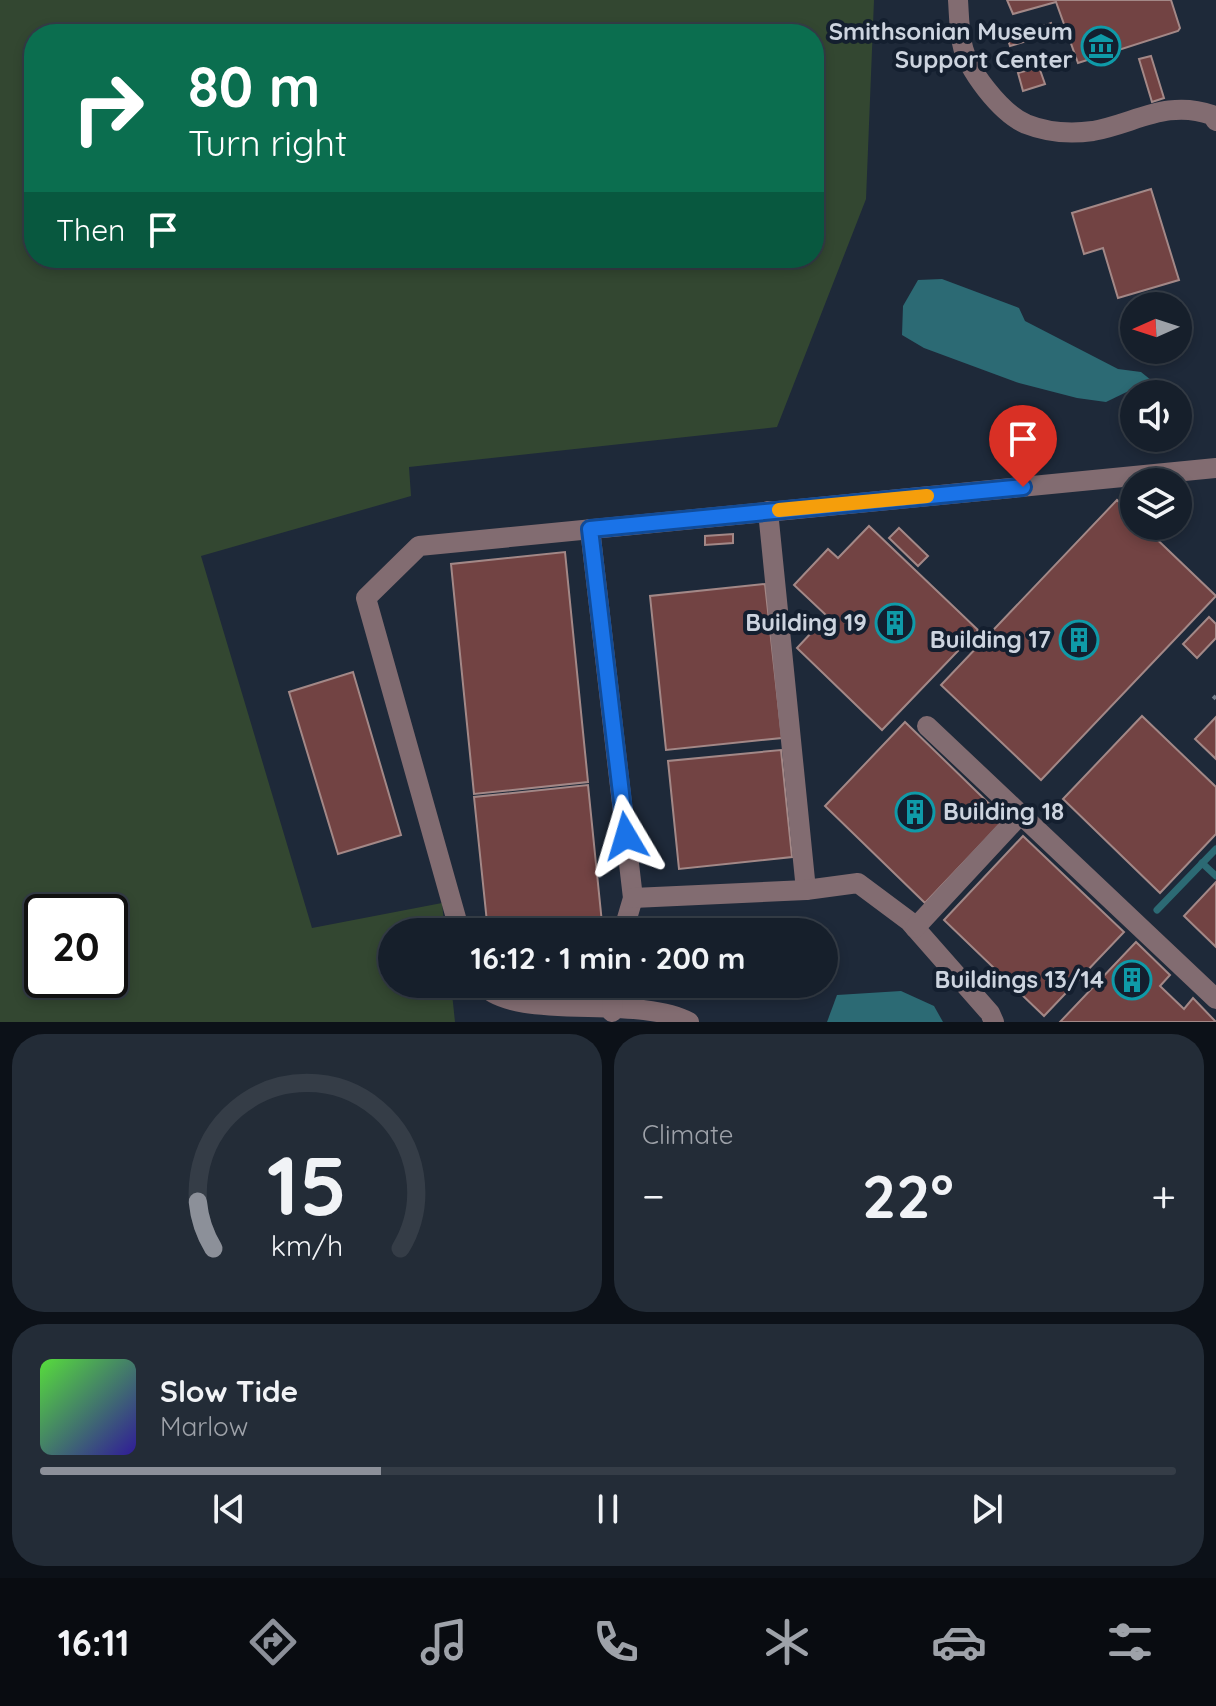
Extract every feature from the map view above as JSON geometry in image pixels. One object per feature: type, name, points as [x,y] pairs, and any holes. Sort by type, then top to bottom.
[{"type":"lane","points":[[958,0],[962,45],[972,70],[997,101],[1023,123],[1052,132],[1092,131],[1168,109],[1193,108],[1212,115],[1216,121]]},
{"type":"lane","points":[[456,918],[366,598],[419,546],[1216,468]]},
{"type":"lane","points":[[768,511],[806,890]]},
{"type":"lane","points":[[590,529],[633,898],[627,918]]},
{"type":"lane","points":[[927,726],[1216,999]]},
{"type":"lane","points":[[915,928],[1020,815]]},
{"type":"lane","points":[[633,898],[806,890],[858,883],[915,928],[990,1013],[994,1022]]},
{"type":"lane","points":[[497,998],[511,1007],[564,1016],[652,1012],[689,1022]]},
{"type":"lane","points":[[612,1012],[613,998]]},
{"type":"path","points":[[1216,696],[1213,699],[1216,702]]},
{"type":"shaded area","points":[[0,0],[874,0],[866,199],[777,427],[409,467],[411,496],[201,556],[312,928],[442,903],[444,918],[378,918],[378,998],[452,998],[455,1022],[0,1022]]},
{"type":"shaded area","points":[[942,279],[1019,308],[1025,321],[1118,369],[1141,372],[1151,380],[1120,380],[1120,395],[1106,402],[1077,398],[1019,383],[924,348],[902,335],[903,306],[918,280]]},
{"type":"shaded area","points":[[901,991],[934,1006],[943,1022],[827,1022],[838,995]]},
{"type":"building","name":"Smithsonian Museum Support Center","points":[[1007,0],[1171,0],[1180,28],[1078,63],[1056,2],[1013,14]]},
{"type":"building","points":[[1051,23],[1054,33],[1038,39],[1035,29]]},
{"type":"building","points":[[1027,31],[1030,40],[1010,46],[1007,37]]},
{"type":"building","points":[[1151,56],[1164,98],[1152,102],[1139,59]]},
{"type":"building","points":[[1039,67],[1045,84],[1023,91],[1018,73]]},
{"type":"building","points":[[1151,189],[1179,280],[1138,292],[1120,292],[1118,298],[1103,248],[1084,254],[1072,213]]},
{"type":"building","name":"Building 17","points":[[1117,500],[1120,503],[1120,540],[1158,540],[1216,596],[1041,780],[941,685]]},
{"type":"building","name":"Building 19","points":[[869,526],[978,630],[882,730],[797,648],[827,616],[794,585],[828,549],[838,558]]},
{"type":"building","points":[[899,528],[928,556],[918,566],[889,538]]},
{"type":"building","points":[[733,534],[733,543],[705,545],[705,536]]},
{"type":"building","points":[[565,552],[588,782],[474,794],[451,564]]},
{"type":"building","points":[[765,584],[782,738],[666,750],[650,596]]},
{"type":"building","points":[[1209,617],[1216,624],[1216,638],[1197,658],[1183,644]]},
{"type":"building","points":[[353,672],[401,835],[338,854],[289,692]]},
{"type":"building","points":[[1142,716],[1216,787],[1216,834],[1160,893],[1063,799]]},
{"type":"building","points":[[1216,717],[1216,759],[1195,739]]},
{"type":"building","name":"Building 18","points":[[905,722],[1005,819],[925,903],[825,806]]},
{"type":"building","points":[[781,750],[792,857],[679,869],[668,761]]},
{"type":"building","points":[[588,785],[601,918],[487,918],[474,797]]},
{"type":"building","points":[[1023,836],[1124,932],[1044,1016],[944,920]]},
{"type":"building","points":[[1216,882],[1216,947],[1184,916]]},
{"type":"building","name":"Buildings 13/14","points":[[1136,942],[1170,975],[1160,986],[1184,1009],[1193,998],[1216,1022],[1060,1022]]},
{"type":"waterway","points":[[1157,910],[1216,849]]},
{"type":"waterway","points":[[1202,863],[1216,876]]},
{"type":"slow traffic","points":[[779,510],[927,496]]},
{"type":"place","name":"Smithsonian Museum Support Center","points":[[1101,46]]},
{"type":"place","name":"Building 19","points":[[895,623]]},
{"type":"place","name":"Building 17","points":[[1079,640]]},
{"type":"place","name":"Building 18","points":[[915,812]]},
{"type":"place","name":"Buildings 13/14","points":[[1132,980]]},
{"type":"route","points":[[626,836],[590,529],[1023,487]]}]
